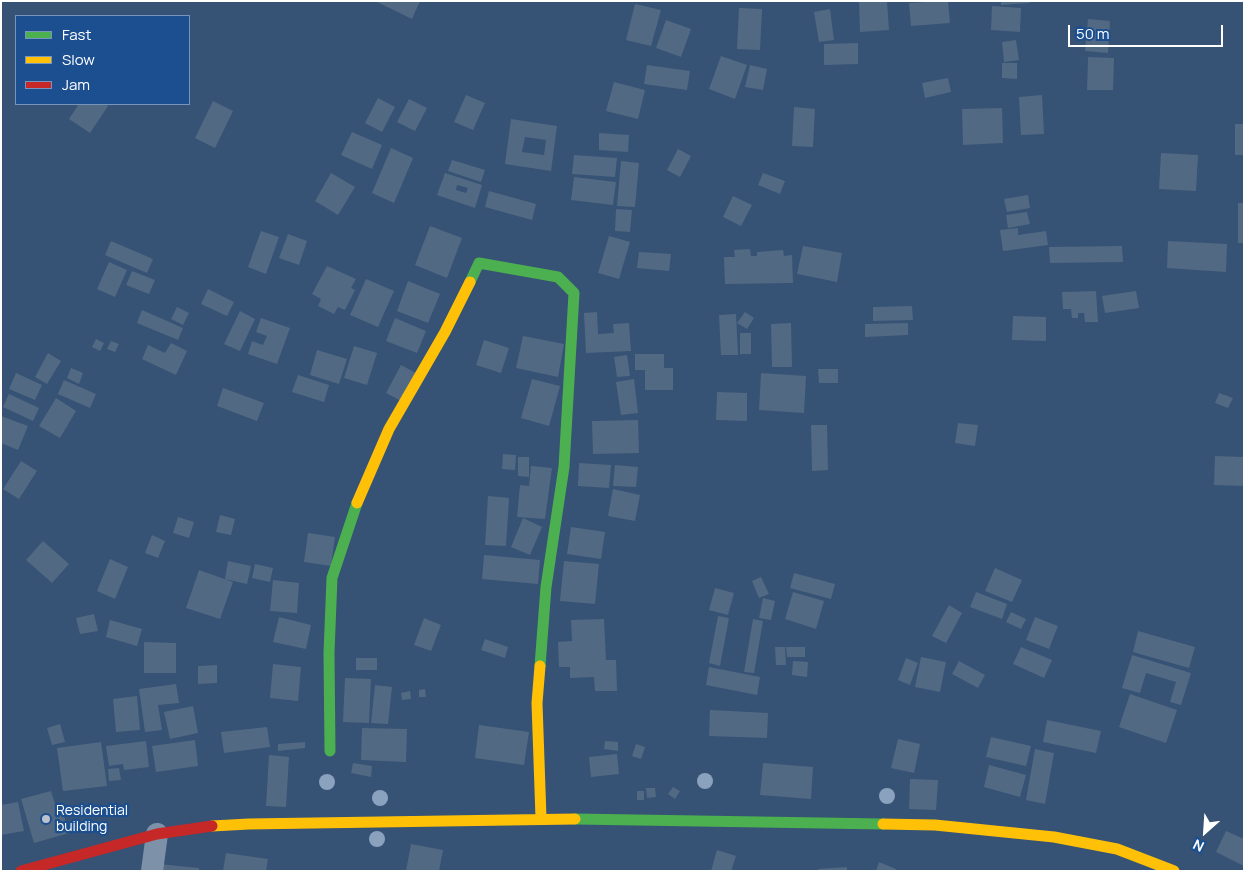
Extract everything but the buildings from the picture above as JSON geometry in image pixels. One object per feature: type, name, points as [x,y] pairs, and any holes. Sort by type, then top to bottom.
[{"type":"street","points":[[330,751],[329,653],[332,578],[352,518],[389,429],[445,332],[479,263],[558,277],[574,293],[564,467],[546,587],[537,702],[541,818]]},
{"type":"street","points":[[21,871],[157,834],[201,827],[249,824],[541,818],[935,825],[1054,837],[1108,847],[1138,856],[1174,871]]},
{"type":"street","points":[[152,871],[157,834]]},
{"type":"traffic: fast","points":[[470,282],[479,263],[558,277],[574,293],[564,467],[546,587],[540,666]]},
{"type":"traffic: fast","points":[[330,751],[329,653],[332,578],[357,503]]},
{"type":"traffic: fast","points":[[575,819],[883,824]]},
{"type":"traffic: slow","points":[[357,503],[389,429],[445,332],[470,282]]},
{"type":"traffic: slow","points":[[540,666],[537,703],[541,818]]},
{"type":"traffic: slow","points":[[212,826],[575,819]]},
{"type":"traffic: slow","points":[[883,824],[935,825],[1054,837],[1117,849],[1174,871]]},
{"type":"traffic: jam","points":[[21,871],[157,834],[212,826]]},
{"type":"place","name":"Residential building","points":[[46,819]]}]
